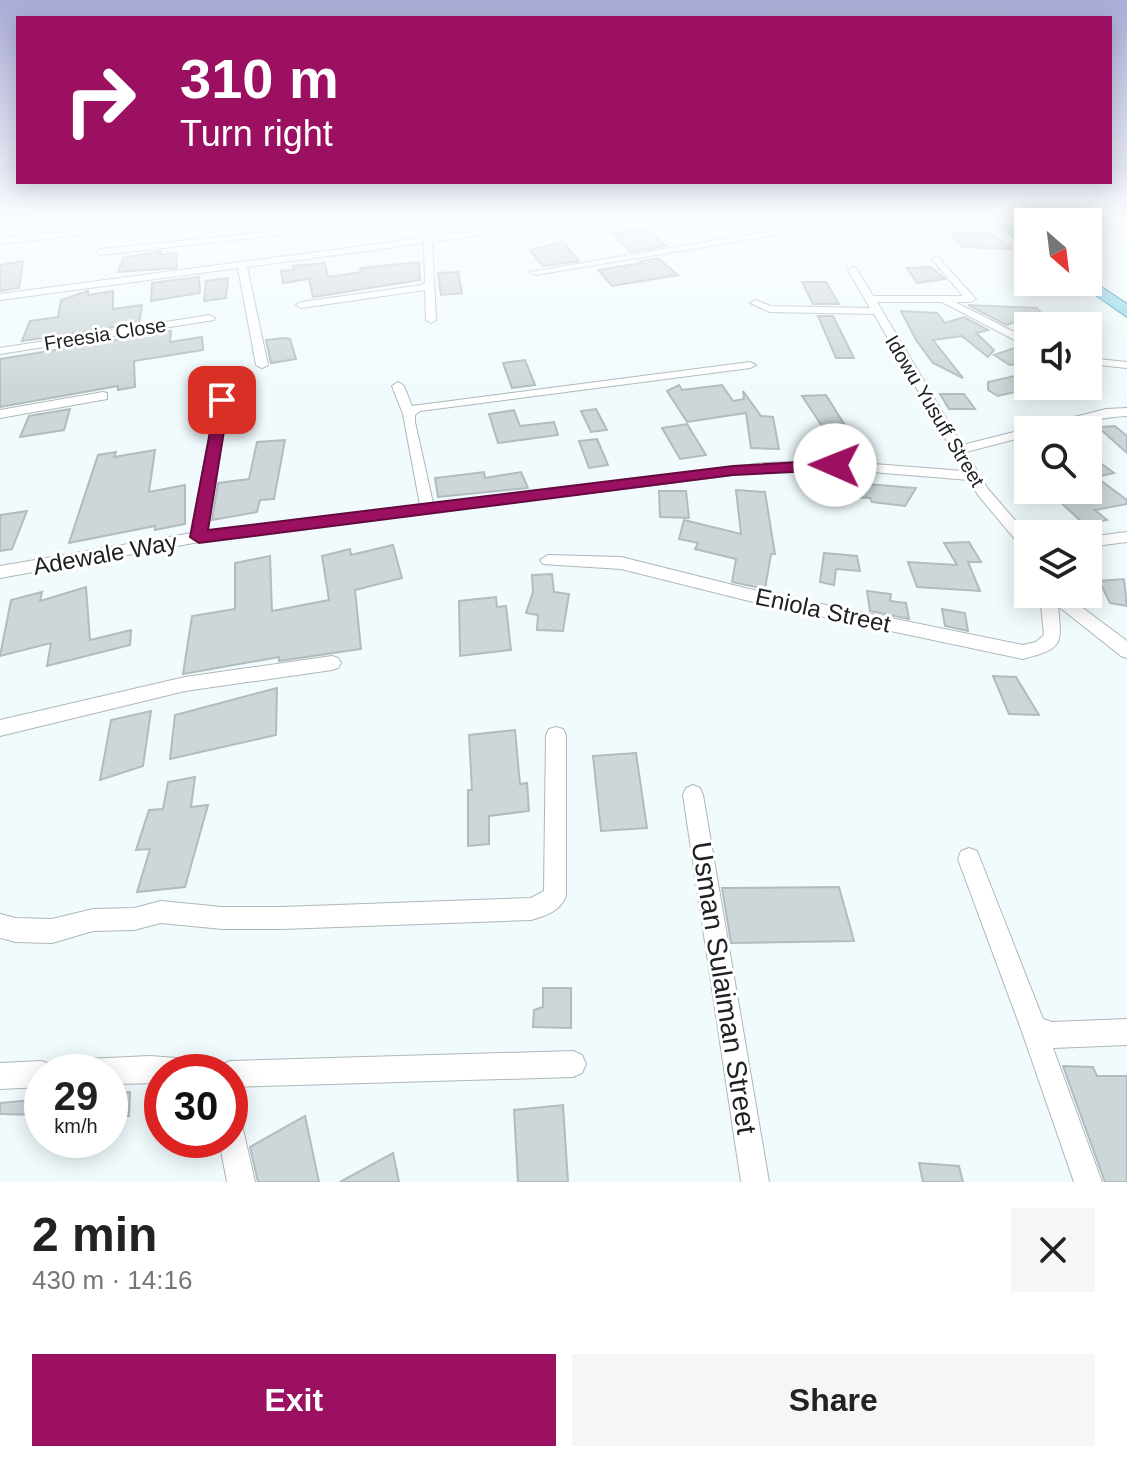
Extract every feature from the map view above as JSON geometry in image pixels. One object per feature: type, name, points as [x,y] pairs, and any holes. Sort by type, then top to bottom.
[{"type":"main road","points":[[1102,290],[1127,305]]},
{"type":"main road","points":[[1102,292],[1127,312]]},
{"type":"street","points":[[0,297],[148,276]]},
{"type":"street","points":[[245,276],[262,365]]},
{"type":"street","points":[[430,276],[431,320]]},
{"type":"street","name":"Idowu Yusuff Street","points":[[857,276],[973,476],[1014,527]]},
{"type":"street","points":[[755,303],[770,309],[972,297],[953,276]]},
{"type":"street","points":[[301,305],[407,291],[430,283]]},
{"type":"street","points":[[942,299],[1014,336]]},
{"type":"street","name":"Freesia Close","points":[[0,351],[210,318]]},
{"type":"street","points":[[1102,362],[1127,365]]},
{"type":"street","points":[[409,414],[417,408],[750,365]]},
{"type":"street","points":[[398,386],[409,414],[427,506]]},
{"type":"street","points":[[0,414],[103,396]]},
{"type":"street","points":[[199,537],[222,400]]},
{"type":"street","points":[[1094,416],[1127,412]]},
{"type":"street","points":[[960,450],[1014,436]]},
{"type":"street","name":"Adewale Way","points":[[0,572],[199,537],[427,506],[800,464],[973,476]]},
{"type":"street","points":[[1102,540],[1127,537]]},
{"type":"street","name":"Eniola Street","points":[[548,560],[621,563],[749,595],[1023,652],[1041,647],[1053,638],[1051,608]]},
{"type":"street","points":[[1069,608],[1127,651]]},
{"type":"street","points":[[0,728],[185,684],[332,663]]},
{"type":"street","points":[[0,926],[16,930],[52,931],[93,920],[134,919],[161,912],[222,918],[282,918],[531,909],[547,904],[555,896],[556,735]]},
{"type":"street","name":"Usman Sulaiman Street","points":[[693,795],[755,1182]]},
{"type":"street","points":[[969,859],[1088,1182]]},
{"type":"street","points":[[1034,1029],[1052,1035],[1127,1032]]},
{"type":"street","points":[[248,1073],[573,1064]]},
{"type":"street","points":[[0,1076],[24,1075]]},
{"type":"street","points":[[236,1158],[241,1182]]},
{"type":"building","points":[[0,276],[21,276],[19,288],[0,291]]},
{"type":"building","points":[[282,276],[420,276],[420,280],[313,297],[309,279],[283,283]]},
{"type":"building","points":[[438,276],[459,276],[462,293],[441,295]]},
{"type":"building","points":[[603,276],[671,276],[612,286]]},
{"type":"building","points":[[912,276],[942,276],[945,279],[917,283]]},
{"type":"building","points":[[199,277],[200,293],[151,301],[152,283]]},
{"type":"building","points":[[228,278],[226,298],[204,301],[206,281]]},
{"type":"building","points":[[802,282],[826,282],[839,304],[813,304]]},
{"type":"building","points":[[88,291],[88,295],[113,291],[113,309],[142,305],[139,323],[22,341],[30,321],[58,317],[61,300]]},
{"type":"building","points":[[968,305],[1037,308],[1040,312],[1014,312],[1014,323],[1006,325]]},
{"type":"building","points":[[901,311],[937,313],[945,323],[964,317],[988,330],[976,333],[994,350],[988,357],[962,336],[933,340],[963,378],[933,363],[916,340]]},
{"type":"building","points":[[818,316],[833,316],[854,358],[836,358]]},
{"type":"building","points":[[171,331],[170,342],[202,337],[203,350],[134,361],[135,387],[118,390],[118,386],[0,407],[0,359]]},
{"type":"building","points":[[290,339],[296,359],[271,363],[266,340]]},
{"type":"building","points":[[1014,348],[1014,365],[1010,365],[994,355]]},
{"type":"building","points":[[525,360],[535,385],[512,388],[503,363]]},
{"type":"building","points":[[1014,376],[1014,392],[998,396],[988,390],[988,382]]},
{"type":"building","points":[[679,385],[682,390],[722,385],[733,401],[744,399],[743,391],[761,416],[773,417],[779,449],[751,448],[746,413],[687,422],[667,391]]},
{"type":"building","points":[[940,394],[964,394],[975,409],[949,409]]},
{"type":"building","points":[[826,395],[844,424],[822,426],[802,396]]},
{"type":"building","points":[[70,409],[64,430],[20,437],[29,416]]},
{"type":"building","points":[[596,409],[607,430],[591,432],[581,411]]},
{"type":"building","points":[[514,410],[520,426],[554,422],[558,435],[498,443],[489,414]]},
{"type":"building","points":[[687,424],[706,455],[680,459],[662,428]]},
{"type":"building","points":[[1115,426],[1127,436],[1127,453],[1102,431],[1102,427]]},
{"type":"building","points":[[597,439],[608,465],[589,468],[579,441]]},
{"type":"building","points":[[285,440],[274,499],[260,500],[257,512],[212,520],[218,483],[249,479],[257,442]]},
{"type":"building","points":[[830,447],[833,458],[804,459],[800,448]]},
{"type":"building","points":[[155,450],[149,492],[185,485],[185,524],[155,530],[155,526],[69,543],[98,455],[116,452],[114,457]]},
{"type":"building","points":[[1102,464],[1114,473],[1102,476]]},
{"type":"building","points":[[484,472],[485,478],[521,472],[528,488],[438,497],[435,478]]},
{"type":"building","points":[[834,481],[916,488],[905,506],[872,502],[870,498],[838,496]]},
{"type":"building","points":[[1102,481],[1127,500],[1127,504],[1095,510],[1107,520],[1080,520],[1062,504],[1102,504]]},
{"type":"building","points":[[736,490],[765,492],[775,554],[771,554],[765,589],[732,582],[736,559],[695,549],[698,543],[679,539],[684,520],[741,534]]},
{"type":"building","points":[[659,491],[686,491],[689,518],[660,517]]},
{"type":"building","points":[[27,511],[12,549],[0,551],[0,515]]},
{"type":"building","points":[[969,542],[981,562],[968,562],[980,591],[917,587],[908,562],[957,565],[944,543]]},
{"type":"building","points":[[393,545],[402,578],[355,590],[361,649],[279,661],[279,657],[183,674],[192,616],[235,609],[235,563],[270,556],[272,611],[329,600],[322,556],[350,549],[351,555]]},
{"type":"building","points":[[824,553],[857,556],[860,571],[836,569],[834,585],[820,582]]},
{"type":"building","points":[[552,574],[554,592],[569,594],[563,631],[537,630],[538,615],[526,613],[533,592],[532,575]]},
{"type":"building","points":[[1124,579],[1127,606],[1110,603],[1102,581]]},
{"type":"building","points":[[86,587],[90,640],[131,630],[130,645],[47,666],[51,643],[0,656],[11,600],[42,592],[40,601]]},
{"type":"building","points":[[867,591],[891,594],[890,601],[906,603],[909,619],[870,611]]},
{"type":"building","points":[[496,597],[497,607],[506,606],[511,650],[460,656],[459,601]]},
{"type":"building","points":[[942,609],[965,613],[968,631],[945,626]]},
{"type":"building","points":[[993,676],[1016,677],[1039,715],[1009,714]]},
{"type":"building","points":[[277,688],[276,735],[170,759],[175,715]]},
{"type":"building","points":[[151,711],[143,766],[100,780],[111,720]]},
{"type":"building","points":[[515,730],[520,784],[527,783],[529,811],[489,816],[489,844],[468,846],[468,790],[472,790],[469,735]]},
{"type":"building","points":[[636,753],[647,828],[601,831],[593,756]]},
{"type":"building","points":[[195,777],[191,807],[208,805],[185,887],[137,892],[150,849],[136,850],[149,810],[163,809],[168,782]]},
{"type":"building","points":[[839,887],[854,941],[731,943],[722,888]]},
{"type":"building","points":[[543,988],[571,988],[571,1028],[533,1027],[534,1010],[543,1007]]},
{"type":"building","points":[[1063,1066],[1093,1067],[1097,1076],[1127,1076],[1127,1182],[1105,1182]]},
{"type":"building","points":[[24,1101],[24,1115],[0,1114],[0,1103]]},
{"type":"building","points":[[563,1105],[568,1182],[518,1182],[514,1110]]},
{"type":"building","points":[[305,1116],[319,1182],[258,1182],[250,1147]]},
{"type":"building","points":[[393,1153],[399,1182],[340,1182]]},
{"type":"building","points":[[919,1163],[959,1166],[963,1182],[923,1182]]},
{"type":"route","points":[[222,400],[199,537],[733,470],[800,464],[835,465]]}]
